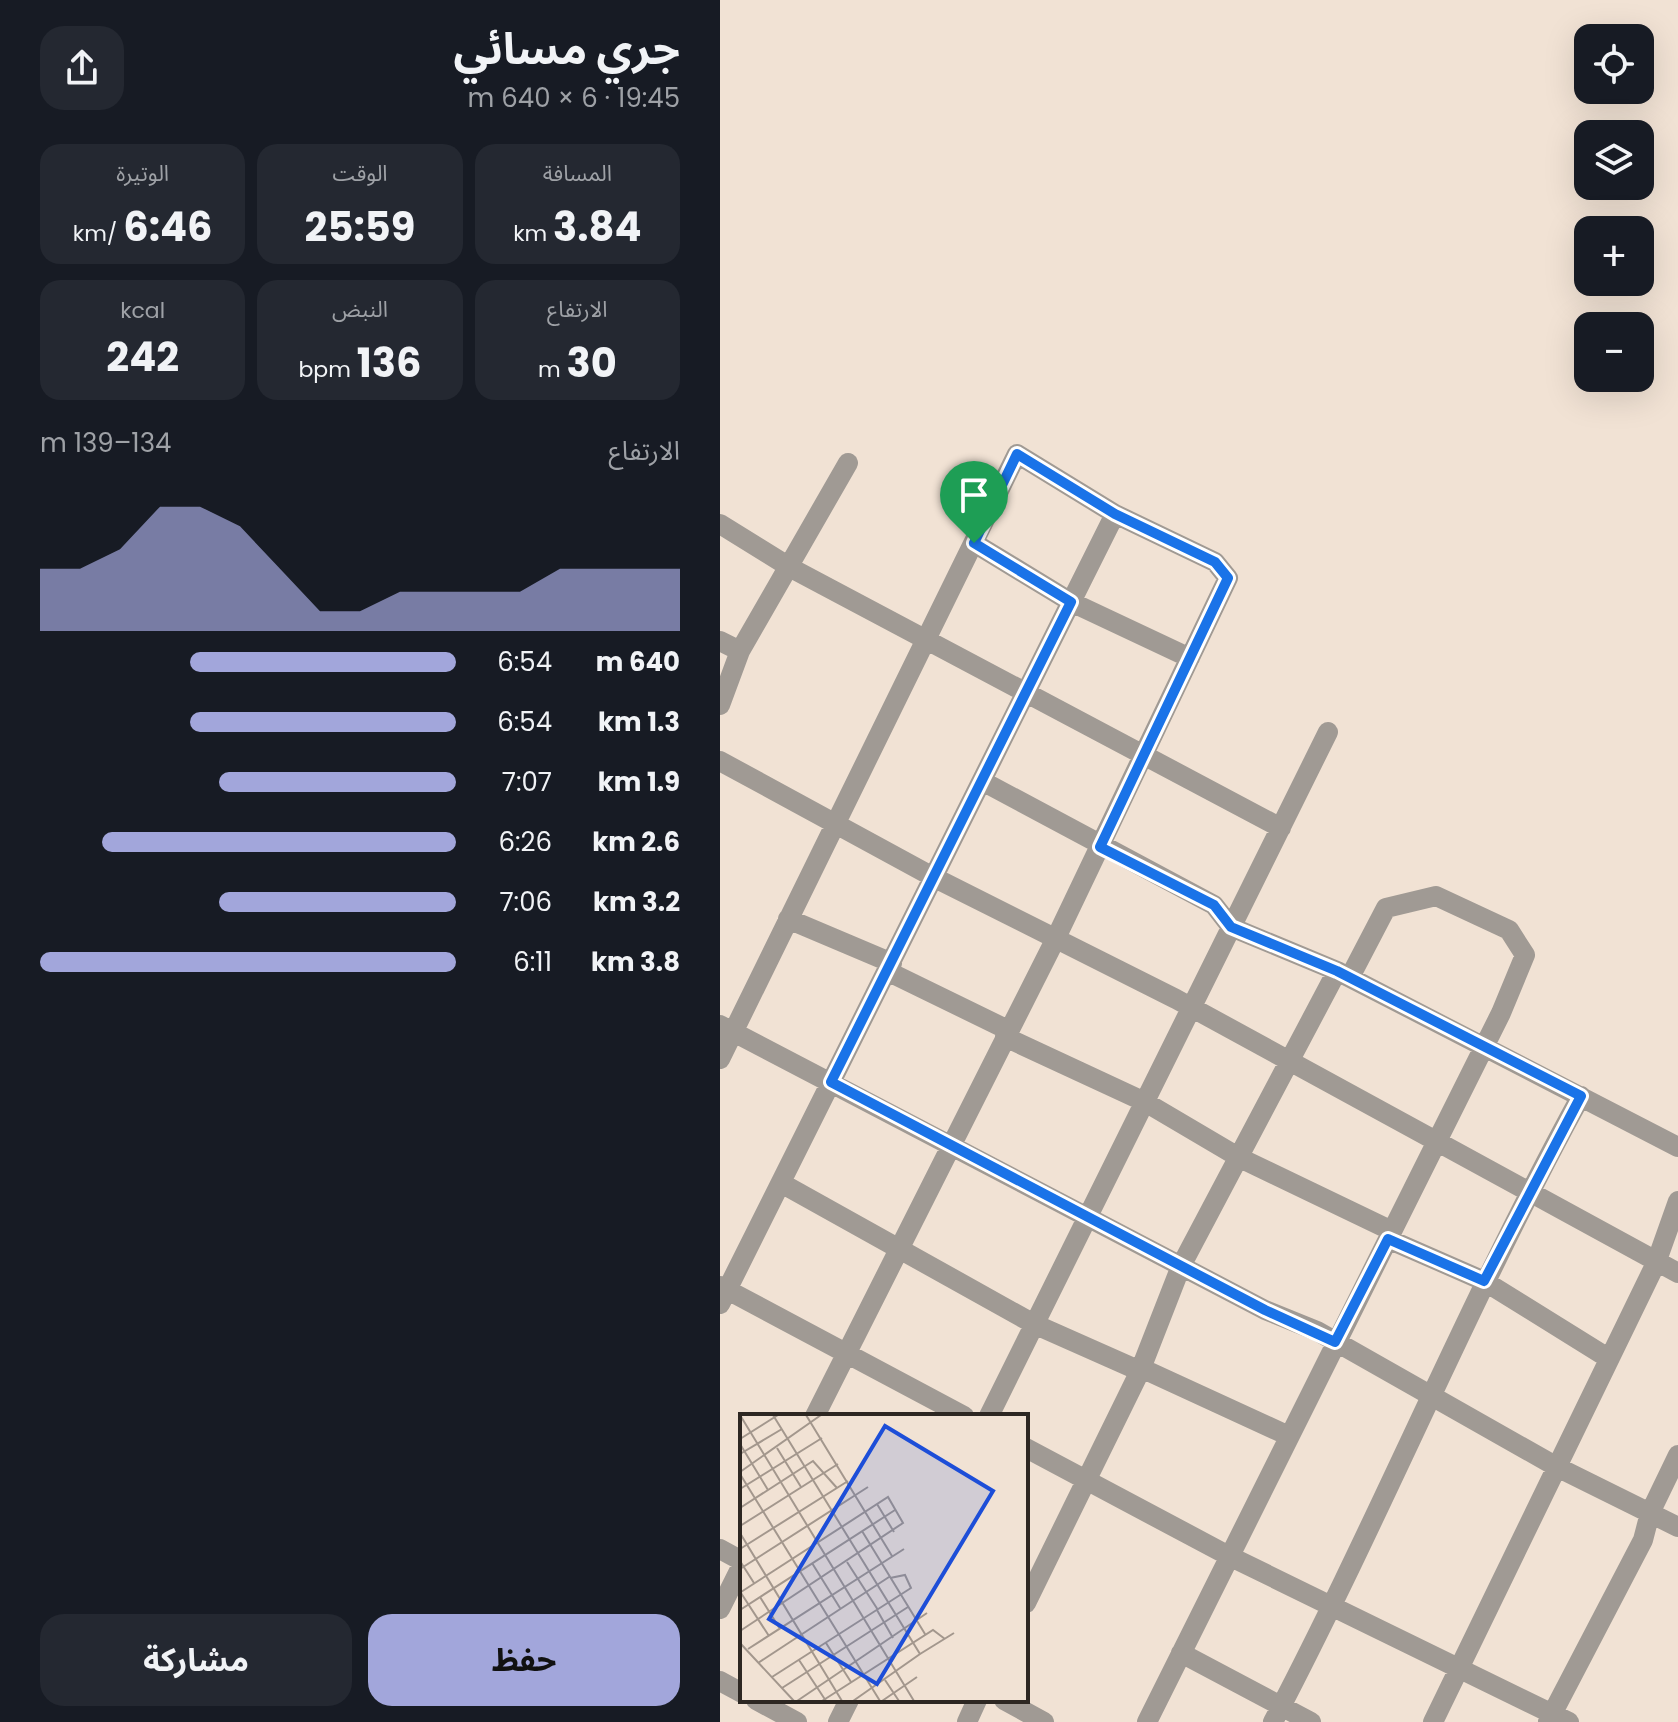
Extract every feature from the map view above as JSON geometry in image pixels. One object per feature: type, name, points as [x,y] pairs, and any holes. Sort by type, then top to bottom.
[{"type":"street","points":[[720,1059],[726,1029],[788,919],[1017,454],[1115,514],[1215,562],[1228,578],[1055,940],[949,1144],[816,1414]]},
{"type":"street","points":[[720,705],[740,651],[791,568],[848,463]]},
{"type":"street","points":[[960,1414],[846,1353],[722,1293],[935,878],[1115,514]]},
{"type":"street","points":[[720,524],[791,568],[1281,828]]},
{"type":"street","points":[[974,543],[1071,602],[1190,658]]},
{"type":"street","points":[[720,641],[740,651]]},
{"type":"street","points":[[990,1414],[1328,732]]},
{"type":"street","points":[[720,761],[935,878],[1191,1009],[1530,1189],[1678,1273]]},
{"type":"street","points":[[982,781],[1100,847],[1214,905],[1231,927],[1343,974],[1678,1147]]},
{"type":"street","points":[[1028,1599],[1089,1480],[1140,1369],[1181,1266],[1291,1062],[1386,908],[1436,896],[1509,930],[1525,955],[1485,1045],[1147,1722]]},
{"type":"street","points":[[788,919],[890,967],[1007,1033],[1145,1102],[1240,1158],[1484,1281],[1608,1358]]},
{"type":"street","points":[[726,1029],[1181,1266],[1335,1342],[1557,1467],[1678,1527]]},
{"type":"street","points":[[1277,1714],[1333,1606],[1433,1397],[1484,1281],[1581,1096]]},
{"type":"street","points":[[781,1183],[1034,1324],[1289,1436]]},
{"type":"street","points":[[1433,1722],[1656,1263],[1678,1201]]},
{"type":"street","points":[[1028,1449],[1229,1556],[1556,1719],[1643,1540],[1650,1513],[1678,1455]]},
{"type":"street","points":[[720,1549],[740,1562]]},
{"type":"street","points":[[720,1609],[740,1567]]},
{"type":"street","points":[[1181,1653],[1277,1714],[1311,1722]]},
{"type":"street","points":[[720,1681],[740,1692]]},
{"type":"street","points":[[760,1702],[797,1722]]},
{"type":"street","points":[[838,1722],[848,1702]]},
{"type":"street","points":[[967,1722],[976,1702]]},
{"type":"street","points":[[1008,1702],[1044,1722]]},
{"type":"route","points":[[1017,454],[1115,514],[1215,562],[1228,578],[1100,847],[1214,905],[1231,927],[1337,971],[1581,1096],[1484,1281],[1388,1239],[1335,1342],[1317,1331],[1265,1310],[831,1082],[1071,602],[974,543],[1017,454]]}]
